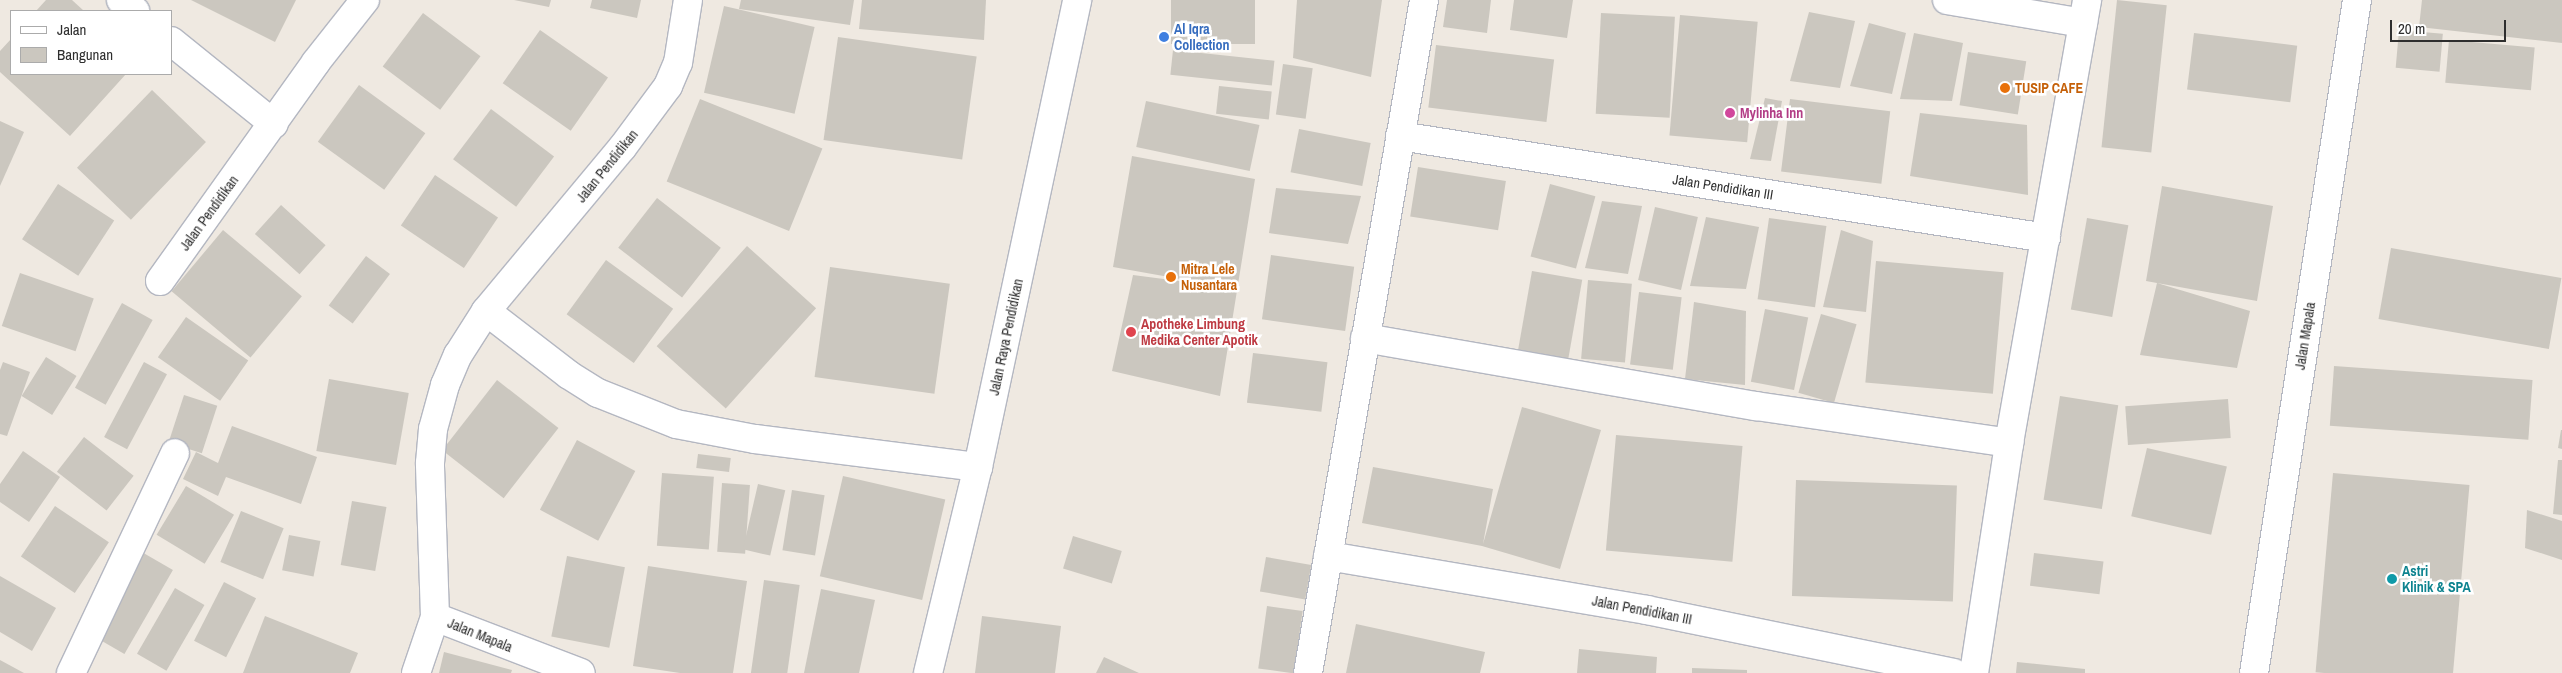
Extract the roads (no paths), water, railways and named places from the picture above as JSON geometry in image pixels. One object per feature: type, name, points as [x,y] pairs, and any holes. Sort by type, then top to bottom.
[{"type":"street","points":[[121,0],[134,10]]},
{"type":"street","name":"Jalan Pendidikan","points":[[160,281],[274,124],[316,62],[365,0]]},
{"type":"street","name":"Jalan Pendidikan","points":[[435,617],[430,463],[432,429],[438,404],[455,362],[486,311],[622,148],[668,86],[678,63],[688,0]]},
{"type":"street","name":"Jalan Raya Pendidikan","points":[[928,673],[978,467],[1078,0]]},
{"type":"street","points":[[1308,673],[1424,0]]},
{"type":"street","points":[[1947,0],[2085,12],[2009,443],[1974,673]]},
{"type":"street","name":"Jalan Mapala","points":[[2254,673],[2357,0]]},
{"type":"street","points":[[172,42],[274,124]]},
{"type":"street","name":"Jalan Pendidikan III","points":[[1400,136],[2046,238]]},
{"type":"street","points":[[486,311],[569,375],[598,393],[676,424],[755,439],[978,467]]},
{"type":"street","points":[[1365,338],[1756,406],[2009,443]]},
{"type":"street","points":[[71,673],[175,453]]},
{"type":"street","name":"Jalan Pendidikan III","points":[[1328,556],[1647,610],[1954,673]]},
{"type":"street","name":"Jalan Mapala","points":[[416,673],[435,617],[582,673]]},
{"type":"place","name":"Al Iqra Collection","points":[[1164,37]]},
{"type":"place","name":"TUSIP CAFE","points":[[2005,88]]},
{"type":"place","name":"Mylinha Inn","points":[[1730,113]]},
{"type":"place","name":"Mitra Lele Nusantara","points":[[1171,277]]},
{"type":"place","name":"Apotheke Limbung Medika Center Apotik","points":[[1131,332]]},
{"type":"place","name":"Astri Klinik & SPA","points":[[2392,579]]}]
